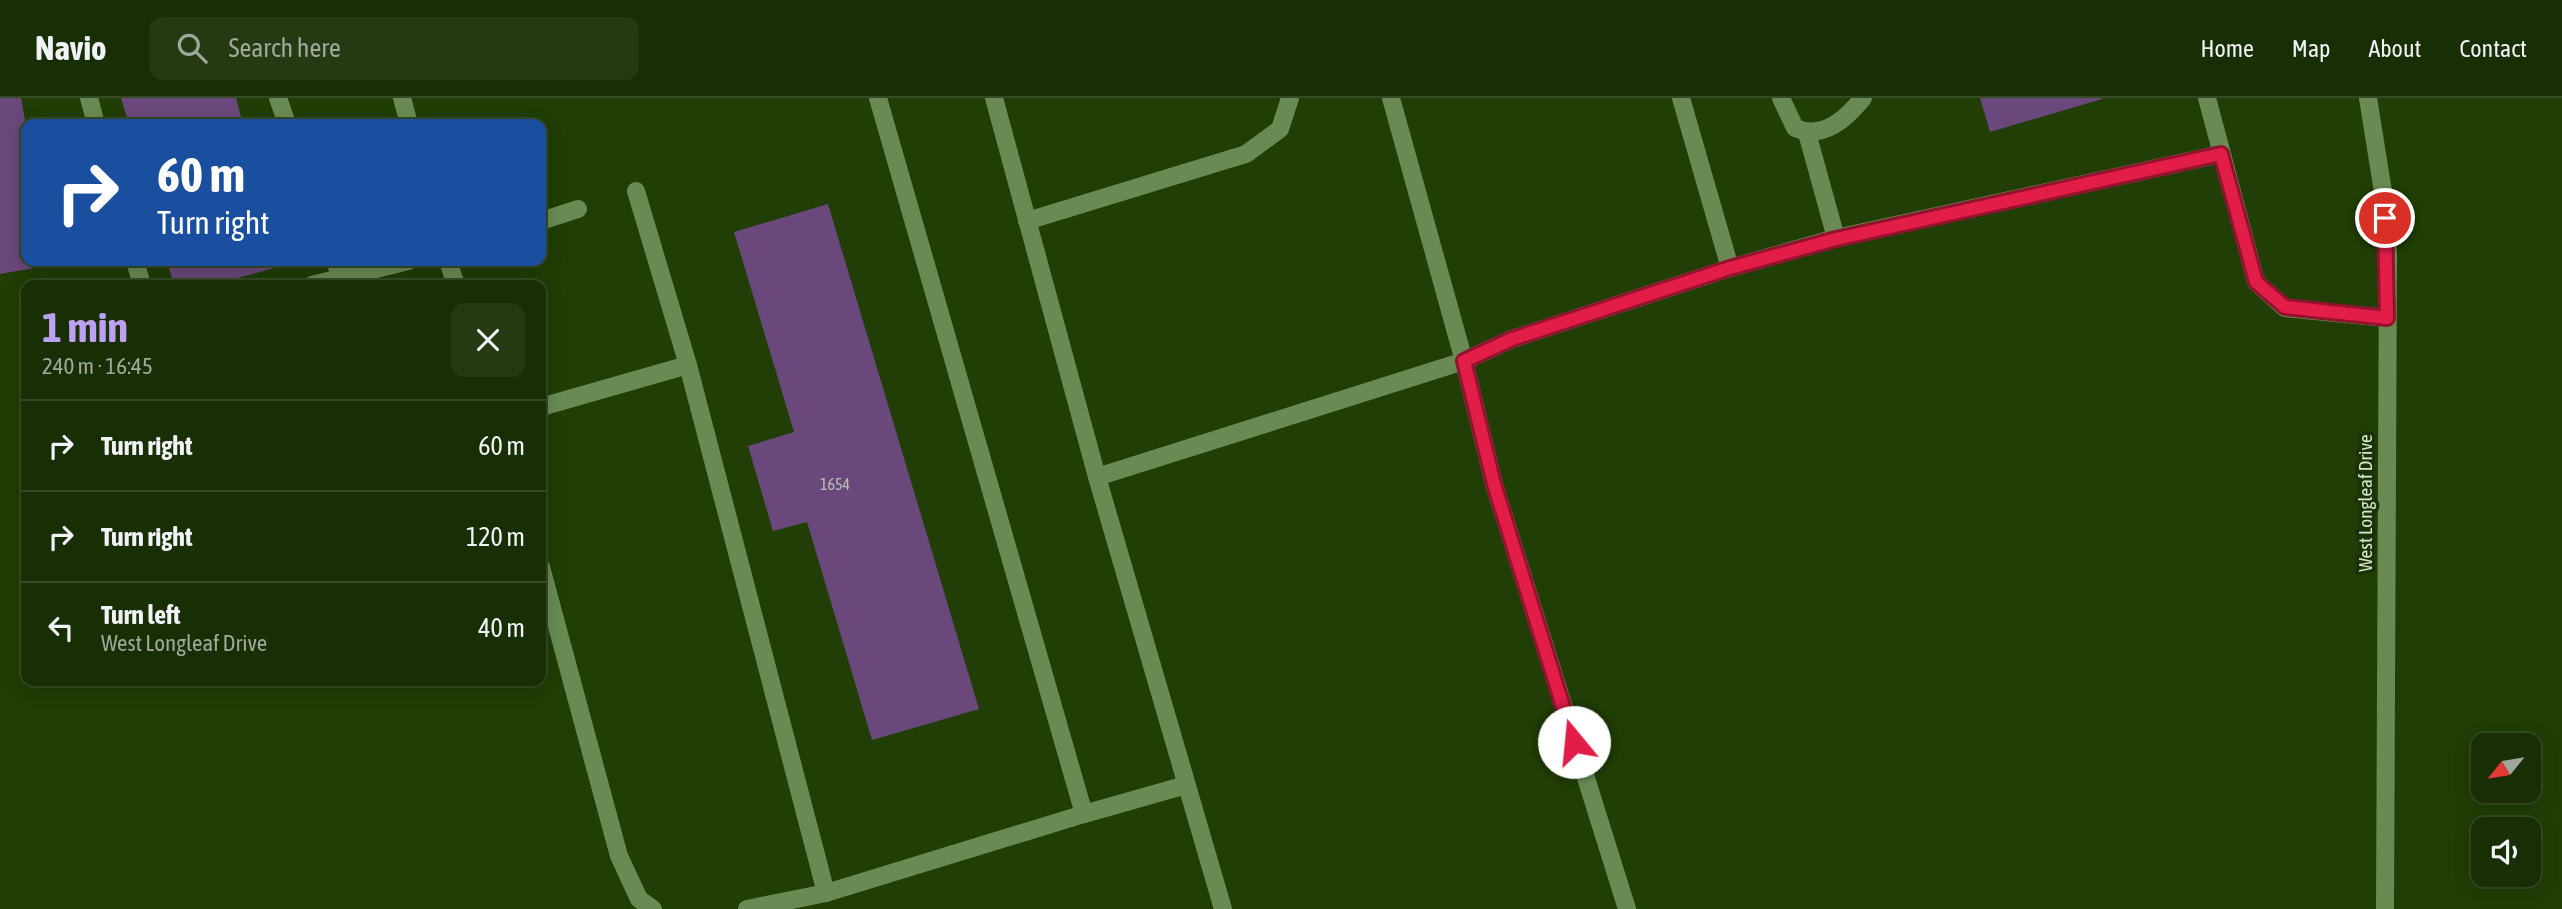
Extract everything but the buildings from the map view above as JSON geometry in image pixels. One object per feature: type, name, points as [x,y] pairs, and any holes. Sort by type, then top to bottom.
[{"type":"street","points":[[89,98],[95,119]]},
{"type":"street","points":[[278,98],[286,119]]},
{"type":"street","points":[[402,98],[408,119]]},
{"type":"street","points":[[878,98],[1084,814]]},
{"type":"street","points":[[993,98],[1097,477],[1223,909]]},
{"type":"street","points":[[1027,222],[1246,154],[1280,129],[1290,98]]},
{"type":"street","points":[[1391,98],[1464,361],[1494,484],[1627,909]]},
{"type":"street","points":[[1681,98],[1730,268]]},
{"type":"street","points":[[1780,98],[1795,128],[1807,133],[1833,127],[1863,98]]},
{"type":"street","points":[[2207,98],[2256,282],[2285,307],[2387,318]]},
{"type":"street","name":"West Longleaf Drive","points":[[2368,98],[2384,198],[2388,256],[2385,909]]},
{"type":"street","points":[[1807,133],[1836,239]]},
{"type":"street","points":[[1097,477],[1464,361],[1512,339],[1730,268],[1836,239],[2221,154]]},
{"type":"street","points":[[636,191],[688,366],[826,893]]},
{"type":"street","points":[[546,219],[578,209]]},
{"type":"street","points":[[337,266],[341,278]]},
{"type":"street","points":[[333,280],[388,266]]},
{"type":"street","points":[[546,406],[688,366]]},
{"type":"street","points":[[546,586],[619,856],[639,899],[653,909]]},
{"type":"street","points":[[747,909],[826,893],[1186,785]]},
{"type":"route","points":[[1574,742],[1494,484],[1464,361],[1512,339],[1730,268],[1836,239],[2221,154],[2256,282],[2285,307],[2387,318],[2388,256],[2385,218]]}]
